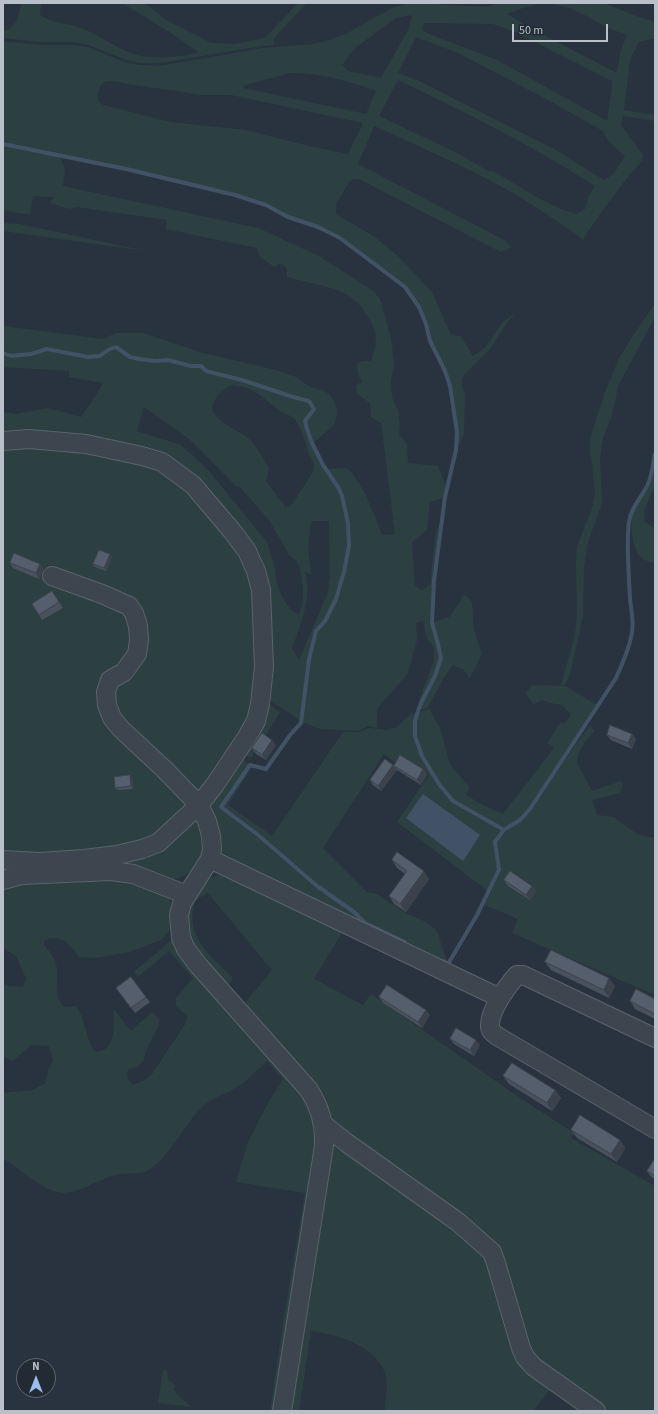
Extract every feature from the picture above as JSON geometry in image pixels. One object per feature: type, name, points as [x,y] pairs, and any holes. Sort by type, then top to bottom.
[{"type":"street","points":[[3,441],[29,439],[86,444],[142,456],[162,462],[193,485],[232,530],[247,551],[256,572],[261,590],[264,667],[260,704],[256,721],[247,737],[231,763],[199,805],[158,843],[142,849],[117,855],[84,860],[39,862],[3,860]]},
{"type":"street","points":[[52,576],[102,594],[129,606],[134,613],[138,626],[139,640],[137,654],[124,672],[110,680],[106,692],[107,705],[112,718],[121,729],[164,769],[199,805],[207,821],[211,836],[212,849],[210,860],[182,903],[179,915],[181,938],[186,949],[204,971],[309,1090],[322,1118],[325,1133],[324,1146],[282,1411]]},
{"type":"street","points":[[210,860],[500,998]]},
{"type":"street","points":[[3,880],[21,875],[111,871],[133,874],[187,895]]},
{"type":"street","points":[[655,1038],[523,976],[517,975],[500,998],[490,1025],[491,1032],[497,1036],[655,1129]]},
{"type":"street","points":[[323,1124],[347,1143],[458,1222],[492,1252],[525,1358],[534,1367],[596,1411]]},
{"type":"green space","points":[[22,3],[41,3],[40,15],[45,18],[84,29],[131,53],[146,57],[164,57],[183,56],[198,52],[168,31],[122,3],[140,3],[149,6],[166,20],[211,43],[235,44],[265,38],[298,3],[307,3],[273,39],[275,45],[160,63],[139,63],[124,59],[89,45],[72,42],[39,42],[3,38],[3,31],[8,30],[14,24],[18,17]]},
{"type":"green space","points":[[426,3],[484,7],[503,3],[604,3],[655,22],[655,38],[639,42],[630,59],[624,110],[655,115],[655,121],[623,116],[621,125],[643,155],[642,161],[626,179],[583,239],[536,207],[506,189],[458,164],[374,126],[358,164],[504,240],[512,247],[501,252],[359,179],[354,179],[349,182],[336,204],[336,214],[375,237],[400,258],[432,292],[451,335],[461,336],[473,356],[485,348],[502,323],[516,312],[506,324],[491,348],[465,374],[462,379],[462,386],[465,393],[464,433],[457,450],[457,432],[451,386],[431,341],[427,324],[419,306],[406,286],[340,237],[318,226],[289,216],[267,205],[235,194],[126,168],[3,143],[3,41],[39,45],[72,45],[88,47],[124,62],[139,65],[160,66],[263,48],[313,44],[330,40],[346,34],[392,8],[407,4]],"holes":[[[538,4],[553,4],[570,8],[608,28],[627,35],[620,53],[617,73],[532,29],[507,14]],[[412,15],[409,28],[381,78],[348,71],[342,65],[355,48],[396,18]],[[425,23],[493,24],[513,31],[612,81],[607,121],[497,60],[423,31],[422,26]],[[416,37],[458,53],[550,101],[603,131],[609,142],[625,156],[613,173],[604,180],[554,149],[419,81],[398,73]],[[290,73],[301,73],[334,78],[376,91],[366,114],[243,88],[245,85]],[[398,80],[498,130],[595,186],[588,197],[585,209],[577,214],[566,211],[545,201],[493,171],[488,171],[453,151],[379,116]],[[113,81],[198,95],[231,95],[363,123],[348,154],[246,130],[170,122],[103,105],[99,102],[98,96],[98,91],[104,82]]]},
{"type":"green space","points":[[3,145],[59,155],[65,169],[63,186],[258,228],[317,255],[369,288],[380,299],[391,338],[394,363],[391,382],[392,397],[398,410],[400,425],[399,434],[407,444],[408,463],[438,466],[447,489],[445,497],[430,502],[427,530],[412,542],[415,586],[422,590],[430,585],[436,530],[440,526],[431,623],[438,644],[440,658],[435,676],[417,710],[419,700],[434,661],[434,647],[427,639],[423,621],[416,623],[417,640],[408,673],[377,709],[377,728],[368,726],[358,731],[320,729],[302,722],[310,659],[317,632],[326,621],[338,599],[346,572],[351,546],[350,523],[343,496],[339,486],[327,469],[347,468],[364,491],[382,535],[395,534],[381,423],[371,417],[370,403],[357,394],[356,386],[362,382],[358,373],[358,363],[371,361],[376,343],[373,326],[366,313],[356,301],[344,293],[287,277],[287,268],[280,263],[274,267],[259,256],[257,248],[166,229],[167,220],[77,207],[69,209],[50,203],[54,197],[33,196],[30,215],[3,210]]},
{"type":"green space","points":[[3,223],[19,224],[146,251],[3,231]]},
{"type":"green space","points":[[655,304],[655,317],[619,384],[611,418],[603,438],[600,459],[602,503],[587,545],[584,567],[583,617],[570,674],[565,685],[561,685],[575,635],[577,616],[577,547],[592,508],[595,495],[590,452],[590,438],[605,392],[619,358]]},
{"type":"green space","points":[[3,326],[103,339],[116,333],[144,333],[199,352],[276,370],[296,377],[310,387],[322,390],[329,394],[335,402],[337,411],[336,419],[334,425],[314,442],[308,429],[307,421],[316,409],[310,399],[293,396],[242,378],[207,369],[201,364],[191,365],[168,358],[155,359],[131,356],[116,346],[108,348],[99,355],[88,356],[47,347],[30,353],[12,355],[3,350]]},
{"type":"green space","points":[[116,349],[129,357],[142,361],[167,362],[188,367],[200,367],[205,372],[241,381],[292,399],[308,402],[312,409],[304,421],[305,430],[322,466],[336,487],[340,497],[347,523],[348,546],[343,572],[335,598],[324,620],[315,631],[307,658],[300,720],[263,696],[257,571],[163,461],[3,440],[3,412],[17,414],[48,408],[81,417],[103,383],[69,377],[69,371],[3,367],[3,355],[11,358],[31,356],[48,351],[88,359],[101,358],[109,351]],"holes":[[[233,385],[248,388],[279,410],[292,417],[296,420],[304,437],[308,452],[314,464],[313,472],[293,503],[286,508],[266,481],[269,469],[260,452],[248,438],[223,422],[213,411],[213,405],[216,398],[224,390]],[[144,407],[189,439],[237,487],[239,486],[270,521],[289,555],[297,561],[301,573],[303,602],[299,615],[291,610],[282,597],[276,580],[275,568],[267,542],[208,470],[181,445],[137,431]],[[311,521],[329,521],[330,579],[327,595],[299,660],[292,648],[302,620],[306,601],[307,582],[305,572],[311,574],[308,549]]]},
{"type":"green space","points":[[29,441],[86,446],[142,458],[162,464],[192,486],[231,532],[245,551],[260,590],[262,667],[259,703],[254,721],[246,736],[213,785],[203,795],[195,792],[165,767],[123,728],[114,716],[109,704],[108,692],[112,682],[126,674],[139,655],[142,640],[141,626],[137,612],[130,603],[53,574],[52,579],[127,608],[132,614],[136,640],[134,653],[122,669],[108,678],[103,691],[104,706],[109,719],[119,732],[162,771],[186,798],[187,807],[185,815],[173,828],[157,841],[142,848],[117,854],[84,858],[39,861],[3,859],[3,443]]},
{"type":"green space","points":[[655,463],[655,485],[645,508],[644,521],[655,529],[655,563],[644,560],[639,555],[632,535],[632,521],[635,509],[650,486]]},
{"type":"green space","points":[[463,595],[469,598],[472,602],[474,630],[482,654],[470,678],[463,669],[453,665],[445,675],[427,708],[419,710],[436,677],[441,657],[441,649],[432,623],[449,617],[460,602]]},
{"type":"green space","points":[[532,685],[565,686],[597,705],[529,808],[519,819],[503,829],[454,800],[440,783],[423,755],[417,735],[416,721],[419,712],[429,709],[440,728],[450,764],[470,788],[465,794],[479,803],[503,814],[554,748],[547,743],[561,722],[564,724],[571,715],[562,705],[542,700],[533,705],[526,693]]},
{"type":"green space","points":[[263,700],[280,712],[251,758],[240,751]]},
{"type":"green space","points":[[417,712],[414,730],[415,738],[425,763],[440,788],[454,803],[471,814],[502,830],[494,842],[497,870],[488,891],[397,822],[429,775],[401,757],[397,764],[384,754],[323,848],[367,892],[377,894],[407,914],[426,922],[435,929],[447,962],[366,922],[355,911],[317,885],[259,835],[222,807],[252,767],[228,805],[272,836],[343,732],[358,732],[369,728],[387,730],[397,727],[411,714]]},
{"type":"green space","points":[[590,725],[594,731],[583,745],[578,755],[577,763],[592,791],[621,781],[623,786],[620,793],[592,800],[597,815],[614,817],[639,835],[655,838],[655,995],[512,933],[518,919],[485,905],[501,871],[497,842],[506,832],[521,821],[532,810],[566,758]]},
{"type":"green space","points":[[237,756],[249,764],[219,808],[257,837],[316,888],[354,913],[364,924],[449,965],[450,964],[497,986],[495,991],[223,857],[219,851],[205,804]]},
{"type":"green space","points":[[198,809],[206,830],[206,837],[200,857],[194,868],[190,872],[178,878],[171,880],[3,876],[3,863],[118,857]]},
{"type":"green space","points":[[111,874],[166,893],[169,897],[171,906],[170,930],[161,940],[129,952],[95,958],[79,957],[69,944],[60,939],[55,938],[44,941],[44,945],[52,956],[56,965],[57,994],[61,1003],[65,1007],[76,1006],[82,1017],[94,1051],[101,1051],[110,1044],[114,1023],[114,1010],[131,1031],[152,1012],[159,1019],[158,1027],[148,1046],[143,1061],[137,1067],[129,1069],[127,1074],[129,1081],[133,1085],[145,1080],[152,1074],[186,1023],[187,1016],[176,1006],[176,998],[193,978],[169,951],[138,977],[134,972],[172,940],[175,949],[312,1102],[320,1119],[277,1411],[270,1411],[285,1310],[305,1193],[236,1182],[248,1142],[268,1103],[283,1079],[267,1061],[241,1084],[205,1104],[188,1123],[164,1156],[146,1171],[112,1176],[77,1190],[63,1193],[42,1186],[3,1159],[3,1093],[32,1090],[45,1084],[48,1070],[53,1061],[49,1046],[31,1045],[13,1061],[3,1056],[3,984],[23,987],[26,978],[16,956],[3,948],[3,883]]},
{"type":"green space","points":[[220,874],[228,874],[344,929],[314,979],[363,1005],[371,994],[520,1098],[574,1133],[571,1138],[655,1186],[655,1411],[605,1411],[533,1358],[501,1258],[336,1127],[322,1097],[315,1086],[287,1051],[244,1004],[272,970],[208,893],[197,899],[194,903],[193,921],[195,931],[204,949],[233,978],[228,987],[194,949],[188,939],[186,905],[205,881]]},
{"type":"green space","points":[[332,1137],[486,1251],[516,1347],[552,1387],[534,1410],[535,1411],[385,1411],[387,1381],[382,1367],[375,1358],[366,1350],[345,1339],[311,1331],[299,1411],[288,1411]]},
{"type":"green space","points":[[163,1370],[167,1371],[168,1380],[175,1386],[173,1389],[192,1407],[158,1403]]},
{"type":"water","points":[[423,794],[480,835],[463,861],[406,818]]},
{"type":"building","points":[[99,550],[110,554],[104,568],[93,564]]},
{"type":"building","points":[[14,553],[40,564],[36,573],[10,563]]},
{"type":"building","points":[[52,591],[59,602],[39,615],[32,604]]},
{"type":"building","points":[[610,725],[632,734],[628,743],[607,735]]},
{"type":"building","points":[[262,733],[272,740],[262,755],[252,748]]},
{"type":"building","points":[[400,755],[423,769],[417,780],[394,766]]},
{"type":"building","points":[[385,759],[393,765],[378,786],[370,780]]},
{"type":"building","points":[[130,775],[131,786],[115,788],[114,777]]},
{"type":"building","points":[[397,852],[424,871],[400,904],[389,896],[407,871],[392,860]]},
{"type":"building","points":[[510,871],[532,886],[526,895],[504,880]]},
{"type":"building","points":[[551,950],[609,978],[604,990],[545,962]]},
{"type":"building","points":[[131,977],[146,997],[131,1008],[116,988]]},
{"type":"building","points":[[387,985],[426,1010],[418,1022],[379,997]]},
{"type":"building","points":[[636,989],[655,999],[655,1014],[630,1001]]},
{"type":"building","points":[[456,1028],[476,1040],[470,1050],[450,1039]]},
{"type":"building","points":[[512,1063],[555,1090],[547,1103],[503,1076]]},
{"type":"building","points":[[580,1115],[620,1140],[611,1154],[571,1130]]},
{"type":"building","points":[[654,1160],[655,1161],[655,1176],[647,1171]]},
{"type":"waterway","points":[[3,144],[126,169],[235,195],[266,205],[288,217],[318,227],[340,238],[405,287],[419,307],[426,324],[430,341],[445,371],[450,386],[457,432],[456,450],[445,497],[434,581],[432,623],[441,658],[435,676],[418,711],[415,721],[415,736],[422,756],[439,784],[453,801],[504,830],[520,820],[530,809],[616,678],[626,656],[633,628],[628,560],[629,522],[637,502],[646,489],[655,454]]},
{"type":"waterway","points":[[3,353],[11,356],[31,354],[47,349],[88,357],[100,356],[108,350],[116,347],[130,357],[155,361],[168,360],[191,366],[201,366],[206,371],[242,380],[309,401],[314,409],[305,421],[307,429],[323,465],[338,487],[342,496],[348,523],[349,546],[344,572],[336,599],[325,621],[316,631],[309,659],[301,723],[290,735],[266,769],[250,765],[221,807],[258,835],[317,886],[354,912],[365,923],[405,942]]},
{"type":"waterway","points":[[443,961],[448,964],[477,915],[499,870],[495,842],[504,830]]}]
